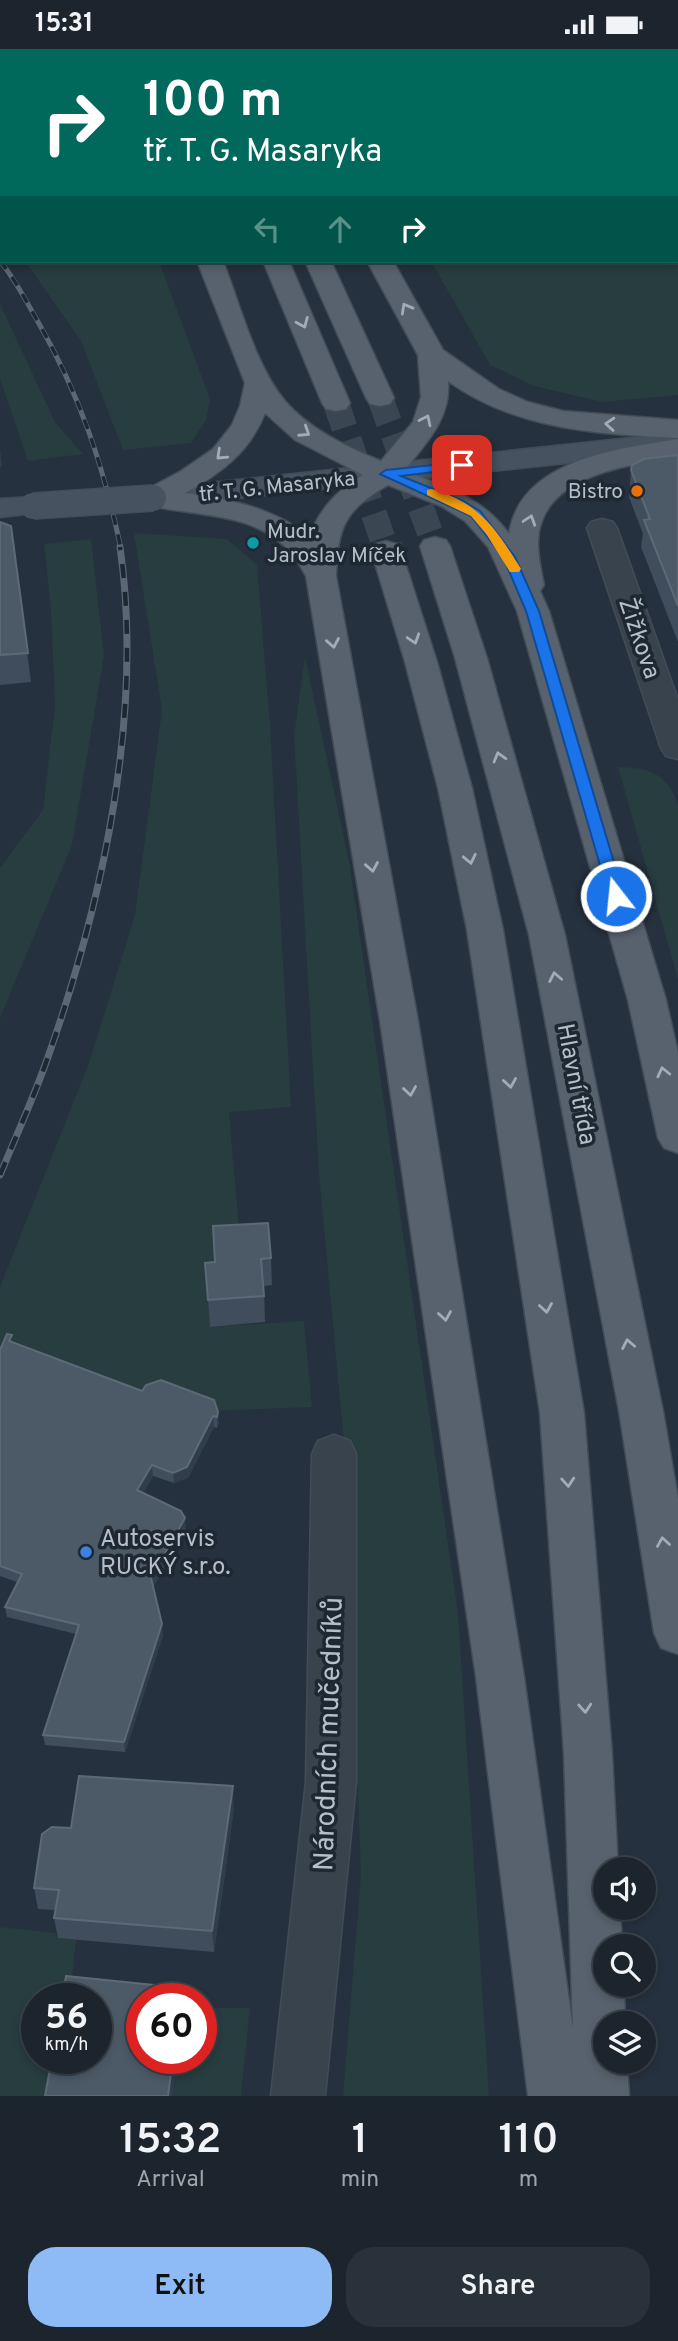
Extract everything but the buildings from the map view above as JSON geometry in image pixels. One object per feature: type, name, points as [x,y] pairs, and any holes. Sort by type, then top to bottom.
[{"type":"main road","points":[[211,263],[259,383],[274,407],[309,436],[386,474],[458,503],[476,514],[509,557],[533,611]]},
{"type":"main road","points":[[277,263],[336,403]]},
{"type":"main road","points":[[319,263],[380,398]]},
{"type":"main road","points":[[381,263],[432,355],[465,381],[500,401],[589,422],[678,429]]},
{"type":"main road","points":[[432,355],[435,397],[427,423],[386,474],[355,492],[334,513],[323,543],[321,576],[399,1021],[500,1677],[555,2096]]},
{"type":"main road","points":[[198,492],[213,463],[241,437],[256,409],[259,383]]},
{"type":"main road","points":[[678,448],[622,458],[580,470],[556,484],[536,503],[526,520],[524,559],[533,611],[647,1000],[678,1138]]},
{"type":"main road","points":[[153,498],[198,492],[236,511],[276,525],[302,546],[321,576]]},
{"type":"main road","name":"Hlavní třída","points":[[435,546],[471,658],[547,935],[638,1398],[678,1633]]},
{"type":"main road","points":[[386,550],[421,662],[455,788],[485,930],[562,1413],[588,1754],[602,2096]]},
{"type":"street","name":"tř. T. G. Masaryka","points":[[198,492],[678,442]]},
{"type":"street","points":[[0,508],[153,498]]},
{"type":"street","name":"Žižkova","points":[[602,528],[678,748]]},
{"type":"street","name":"Národních mučedníků","points":[[299,2096],[331,1782],[334,1454]]},
{"type":"green space","points":[[26,263],[160,263],[210,399],[206,420],[191,443],[123,450],[81,341]]},
{"type":"green space","points":[[432,263],[678,263],[678,395],[602,402],[534,386],[490,365]]},
{"type":"green space","points":[[0,304],[55,422],[83,454],[28,461],[0,379]]},
{"type":"green space","points":[[134,533],[227,539],[257,565],[270,724],[291,1107],[229,1112],[241,1251],[216,1289],[207,1291],[210,1327],[304,1321],[312,1407],[214,1411],[0,1352],[0,1287],[89,1063],[135,915],[162,710]]},
{"type":"green space","points":[[91,539],[104,656],[72,845],[0,1018],[0,868],[43,810],[55,706],[51,609],[44,544]]},
{"type":"green space","points":[[305,657],[349,861],[458,1613],[489,2096],[343,2096],[361,1874],[345,1454],[319,1174],[294,735]]},
{"type":"green space","points":[[618,767],[656,774],[669,786],[678,805],[678,979]]},
{"type":"green space","points":[[0,1927],[55,1933],[59,1938],[76,1940],[72,1983],[21,1983],[21,2074],[57,2074],[53,2096],[0,2096]]},
{"type":"green space","points":[[217,2008],[250,2008],[241,2096],[173,2096],[176,2074],[217,2074]]},
{"type":"tunnel","points":[[380,398],[435,546]]},
{"type":"tunnel","points":[[336,403],[386,549]]},
{"type":"railway","points":[[1,263],[37,320],[78,403],[98,459],[121,549]]},
{"type":"railway","points":[[0,1175],[31,1102],[68,997],[86,935],[114,805],[127,674],[126,610],[120,547]]},
{"type":"slow traffic","points":[[432,492],[476,514],[493,533],[514,569]]},
{"type":"place","name":"Bistro","points":[[637,491]]},
{"type":"place","name":"Mudr. Jaroslav Míček","points":[[253,543]]},
{"type":"place","name":"Autoservis RUCKÝ s.r.o.","points":[[86,1552]]},
{"type":"route","points":[[462,465],[386,474],[458,503],[476,514],[509,557],[533,611],[616,896]]}]
